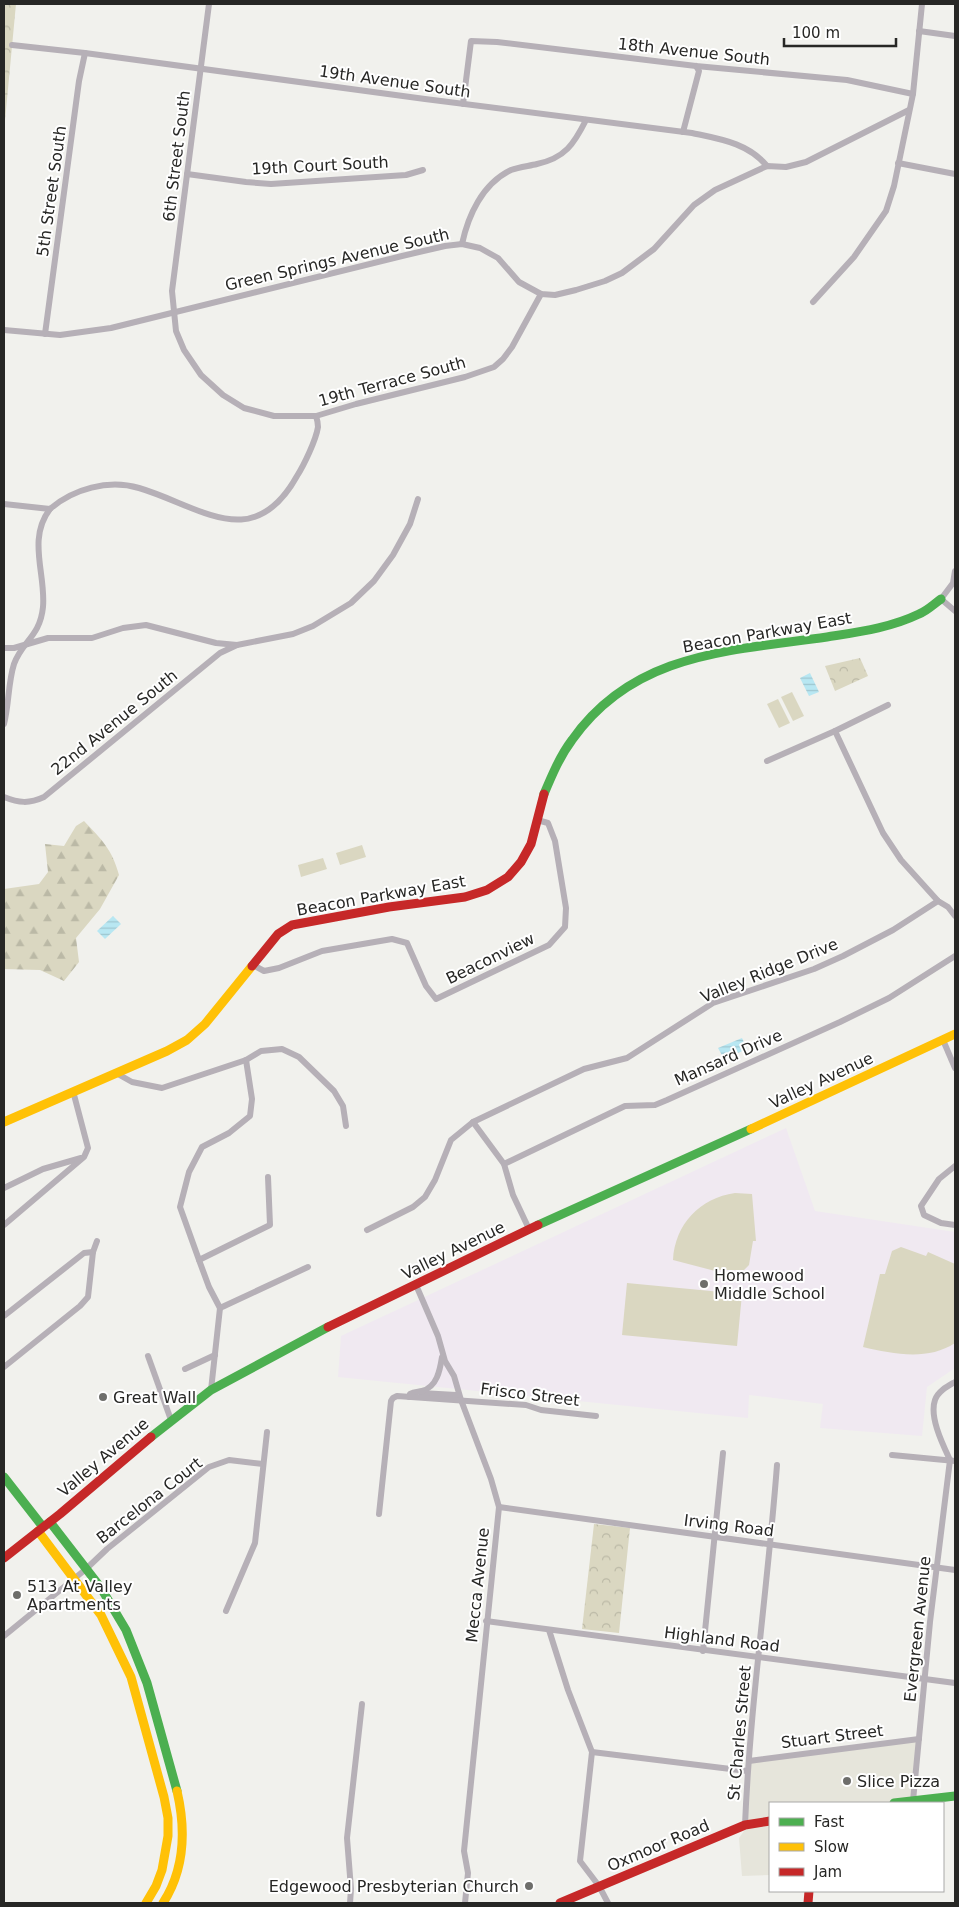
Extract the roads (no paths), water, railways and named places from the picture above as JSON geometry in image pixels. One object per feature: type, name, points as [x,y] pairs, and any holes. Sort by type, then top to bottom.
[{"type":"main road","name":"Beacon Parkway East","points":[[4,1122],[167,1051],[187,1040],[205,1024],[278,934],[292,925],[389,907],[465,897],[487,890],[508,877],[521,862],[531,844],[542,797],[559,760],[572,739],[601,706],[640,678],[675,663],[706,655],[873,630],[920,614],[941,599]]},
{"type":"main road","name":"Valley Avenue","points":[[4,1558],[44,1527],[171,1420],[211,1390],[352,1314],[416,1285],[529,1229],[616,1191],[955,1034]]},
{"type":"main road","points":[[4,1477],[44,1527],[86,1569],[109,1600],[140,1660],[178,1791],[183,1836],[180,1858],[173,1884],[163,1903]]},
{"type":"main road","points":[[44,1527],[75,1579],[101,1615],[131,1678],[164,1797],[168,1818],[168,1836],[164,1862],[156,1886],[146,1903]]},
{"type":"main road","points":[[904,1802],[955,1796]]},
{"type":"main road","name":"Oxmoor Road","points":[[560,1903],[682,1853],[745,1824],[769,1821]]},
{"type":"street","name":"6th Street South","points":[[173,312],[172,291],[209,4]]},
{"type":"street","points":[[813,302],[854,257],[886,211],[894,186],[913,94],[922,4]]},
{"type":"street","points":[[920,31],[955,36]]},
{"type":"street","name":"18th Avenue South","points":[[462,104],[471,41],[497,42],[696,66],[847,80],[913,94]]},
{"type":"street","name":"19th Avenue South","points":[[12,44],[85,52],[462,104],[683,132],[725,140],[747,149],[767,166]]},
{"type":"street","name":"5th Street South","points":[[45,334],[79,81],[85,52]]},
{"type":"street","points":[[683,132],[699,71],[696,66]]},
{"type":"street","points":[[541,294],[555,295],[605,281],[622,272],[654,249],[694,205],[715,190],[767,166],[786,167],[806,162],[909,110]]},
{"type":"street","points":[[462,244],[469,217],[480,199],[496,180],[512,170],[547,162],[559,156],[575,141],[586,120]]},
{"type":"street","points":[[898,163],[955,174]]},
{"type":"street","name":"19th Court South","points":[[187,174],[246,182],[281,184],[406,175],[424,170]]},
{"type":"street","name":"Green Springs Avenue South","points":[[4,330],[69,335],[111,328],[445,246],[462,244],[480,248],[498,258],[519,282],[541,294]]},
{"type":"street","name":"19th Terrace South","points":[[173,312],[176,331],[184,350],[201,375],[223,395],[244,408],[274,416],[316,416],[465,377],[494,367],[512,347],[541,294]]},
{"type":"street","points":[[4,724],[14,663],[40,623],[43,607],[38,539],[50,509],[77,492],[110,485],[138,488],[218,518],[239,520],[259,515],[276,505],[290,489],[305,462],[318,427],[316,416]]},
{"type":"street","points":[[4,648],[14,648],[48,638],[92,638],[123,628],[146,625],[216,643],[237,645],[293,634],[313,626],[351,603],[374,581],[393,555],[410,524],[418,499]]},
{"type":"street","points":[[4,504],[50,509]]},
{"type":"street","points":[[955,571],[953,583],[941,599],[955,611]]},
{"type":"street","name":"22nd Avenue South","points":[[4,797],[14,801],[32,802],[44,797],[220,653],[237,645]]},
{"type":"street","points":[[768,761],[888,705]]},
{"type":"street","points":[[835,731],[883,834],[901,860],[938,901],[948,907],[955,916]]},
{"type":"street","name":"Beaconview","points":[[253,965],[264,971],[278,968],[322,951],[392,939],[407,943],[426,986],[436,999],[550,945],[565,927],[566,908],[555,841],[548,823],[537,820]]},
{"type":"street","name":"Valley Ridge Drive","points":[[367,1230],[413,1207],[425,1197],[435,1180],[451,1140],[473,1122],[584,1069],[627,1058],[713,1003],[814,969],[843,956],[893,930],[938,901]]},
{"type":"street","name":"Mansard Drive","points":[[504,1164],[625,1106],[655,1105],[840,1022],[889,998],[955,956]]},
{"type":"street","points":[[944,1040],[953,1054],[955,1068]]},
{"type":"street","points":[[116,1073],[132,1082],[162,1088],[246,1060],[261,1051],[282,1049],[300,1057],[334,1091],[343,1106],[346,1126]]},
{"type":"street","points":[[211,1390],[220,1308],[209,1287],[180,1207],[189,1172],[202,1147],[229,1133],[250,1116],[252,1099],[246,1060]]},
{"type":"street","points":[[4,1225],[84,1156],[88,1148],[73,1091]]},
{"type":"street","points":[[473,1122],[504,1164],[513,1195],[529,1229]]},
{"type":"street","points":[[4,1188],[43,1169],[84,1156]]},
{"type":"street","points":[[955,1166],[940,1179],[921,1206],[924,1215],[941,1223],[955,1224]]},
{"type":"street","points":[[199,1260],[270,1225],[268,1176]]},
{"type":"street","points":[[4,1367],[80,1306],[88,1297],[93,1252],[97,1241]]},
{"type":"street","points":[[4,1316],[84,1253],[93,1252]]},
{"type":"street","points":[[220,1308],[308,1267]]},
{"type":"street","name":"Mecca Avenue","points":[[416,1285],[438,1336],[442,1353],[457,1384],[499,1507],[464,1852],[468,1873],[465,1903]]},
{"type":"street","points":[[378,1514],[391,1402],[397,1396],[411,1395],[424,1391],[434,1383],[439,1373],[442,1353]]},
{"type":"street","points":[[185,1369],[215,1355]]},
{"type":"street","points":[[148,1356],[171,1420]]},
{"type":"street","points":[[953,1461],[941,1440],[934,1408],[935,1399],[941,1391],[955,1382]]},
{"type":"street","name":"Frisco Street","points":[[411,1395],[456,1395],[461,1400],[526,1405],[542,1410],[596,1416]]},
{"type":"street","points":[[226,1611],[255,1543],[267,1432]]},
{"type":"street","points":[[703,1651],[723,1454]]},
{"type":"street","points":[[892,1455],[953,1461]]},
{"type":"street","name":"Barcelona Court","points":[[4,1636],[75,1579],[107,1549],[209,1468],[229,1460],[263,1464]]},
{"type":"street","name":"Evergreen Avenue","points":[[913,1801],[937,1568],[953,1461]]},
{"type":"street","name":"St Charles Street","points":[[745,1824],[748,1771],[777,1465]]},
{"type":"street","name":"Irving Road","points":[[499,1507],[955,1570]]},
{"type":"street","name":"Highland Road","points":[[486,1621],[955,1683]]},
{"type":"street","points":[[549,1630],[568,1690],[592,1752],[580,1861],[599,1886],[608,1903]]},
{"type":"street","points":[[350,1903],[351,1889],[347,1838],[362,1704]]},
{"type":"street","name":"Stuart Street","points":[[749,1761],[919,1739]]},
{"type":"street","points":[[592,1752],[748,1771]]},
{"type":"water","points":[[810,673],[819,692],[809,696],[800,678]]},
{"type":"water","points":[[113,916],[121,924],[105,939],[97,931]]},
{"type":"water","points":[[742,1038],[747,1049],[724,1059],[718,1048]]},
{"type":"place","name":"Homewood Middle School","points":[[704,1284]]},
{"type":"place","name":"Great Wall","points":[[103,1397]]},
{"type":"place","name":"513 At Valley Apartments","points":[[17,1595]]},
{"type":"place","name":"Slice Pizza","points":[[847,1781]]},
{"type":"place","name":"Edgewood Presbyterian Church","points":[[529,1886]]}]
